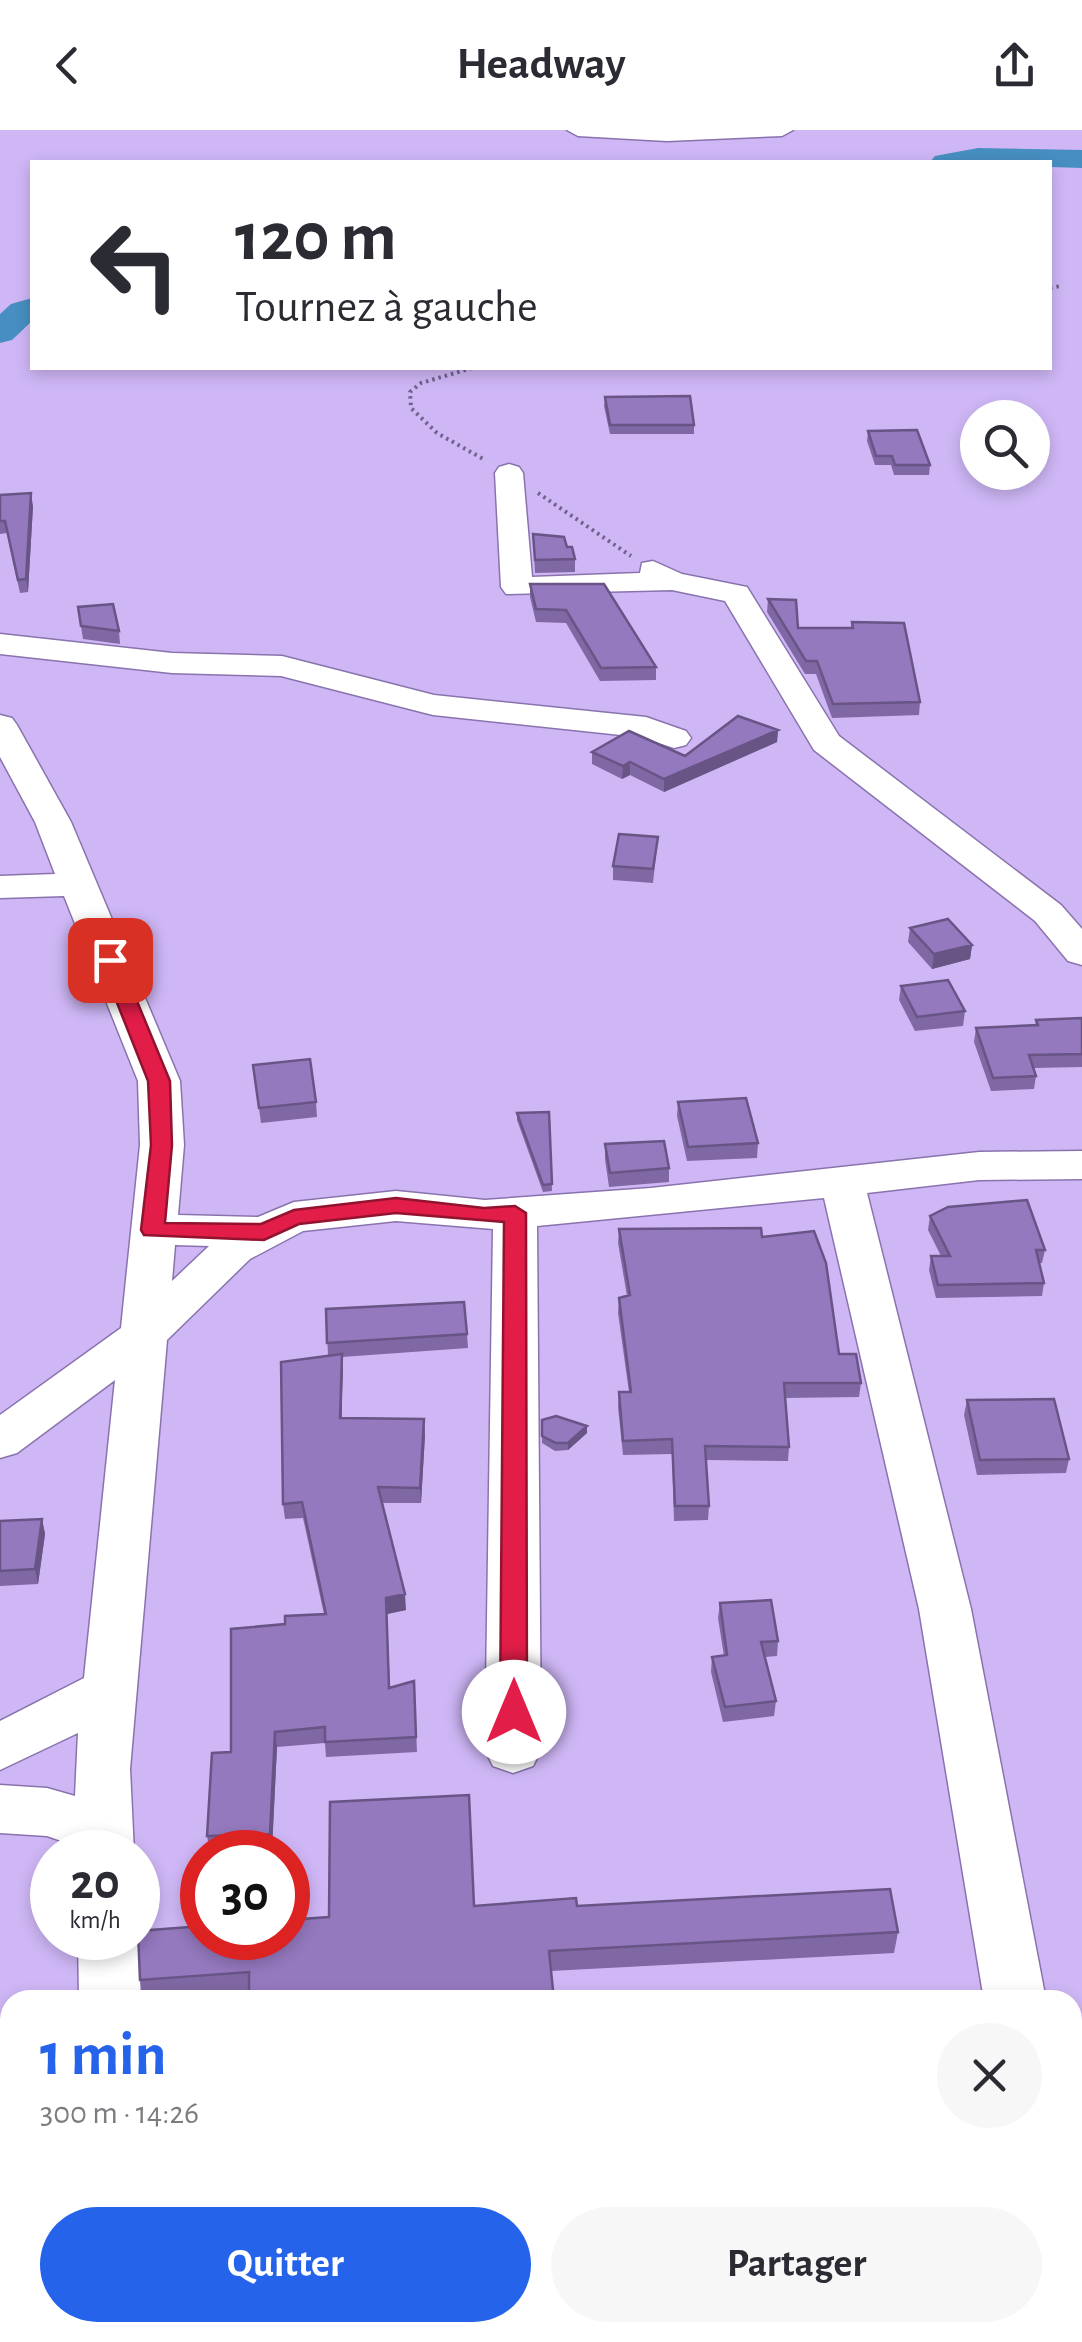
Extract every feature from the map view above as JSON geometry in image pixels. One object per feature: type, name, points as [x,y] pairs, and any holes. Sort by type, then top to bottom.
[{"type":"street","points":[[578,130],[667,135],[782,130]]},
{"type":"street","points":[[509,473],[518,588],[663,576],[736,594],[826,744],[1048,914],[1082,952]]},
{"type":"street","points":[[0,644],[172,663],[282,666],[433,706],[646,727],[674,738]]},
{"type":"street","points":[[0,725],[53,822],[159,1081],[162,1145],[102,1769],[105,1830]]},
{"type":"street","points":[[0,887],[79,884]]},
{"type":"street","points":[[0,1440],[141,1337],[234,1248],[294,1217],[396,1206],[484,1216],[651,1203],[979,1166],[1082,1165]]},
{"type":"street","points":[[842,1182],[945,1609],[1013,1990]]},
{"type":"street","points":[[513,1750],[515,1213]]},
{"type":"street","points":[[152,1230],[264,1232]]},
{"type":"street","points":[[0,1747],[109,1691]]},
{"type":"street","points":[[0,1809],[47,1812],[83,1830]]},
{"type":"street","points":[[109,1960],[110,1990]]},
{"type":"path","points":[[1052,288],[1061,286]]},
{"type":"building","points":[[690,396],[694,425],[610,425],[605,397]]},
{"type":"building","points":[[917,430],[930,465],[895,465],[892,456],[876,456],[868,431]]},
{"type":"building","points":[[31,493],[26,579],[18,580],[5,521],[0,521],[0,495]]},
{"type":"building","points":[[533,534],[564,537],[575,559],[535,560]]},
{"type":"building","points":[[530,584],[604,584],[656,667],[601,668],[566,610],[536,609]]},
{"type":"building","points":[[768,599],[796,600],[798,628],[853,628],[852,622],[904,623],[920,702],[833,704],[817,661],[806,661]]},
{"type":"building","points":[[113,604],[119,631],[81,626],[78,607]]},
{"type":"building","points":[[738,716],[778,730],[664,779],[630,762],[623,766],[592,752],[629,731],[685,756]]},
{"type":"building","points":[[619,834],[658,837],[653,869],[613,866]]},
{"type":"building","points":[[948,919],[972,945],[934,954],[910,928]]},
{"type":"building","points":[[948,980],[965,1011],[917,1017],[901,986]]},
{"type":"building","points":[[1082,1018],[1082,1054],[1029,1055],[1036,1076],[993,1078],[976,1028]]},
{"type":"building","points":[[310,1059],[316,1102],[259,1108],[253,1065]]},
{"type":"building","points":[[746,1098],[758,1143],[688,1147],[678,1102]]},
{"type":"building","points":[[549,1112],[552,1184],[543,1185],[517,1113]]},
{"type":"building","points":[[664,1141],[669,1168],[610,1173],[605,1144]]},
{"type":"building","points":[[1027,1200],[1045,1250],[1036,1250],[1044,1283],[938,1285],[931,1256],[950,1256],[930,1216],[948,1207]]},
{"type":"building","points":[[761,1228],[762,1237],[814,1231],[826,1263],[839,1354],[856,1354],[861,1383],[784,1383],[789,1447],[705,1446],[709,1506],[675,1506],[672,1439],[623,1441],[619,1392],[631,1392],[619,1298],[630,1295],[619,1229]]},
{"type":"building","points":[[464,1302],[467,1334],[327,1343],[326,1309]]},
{"type":"building","points":[[342,1354],[340,1418],[424,1419],[420,1488],[378,1487],[405,1594],[386,1598],[389,1688],[414,1681],[416,1737],[325,1742],[325,1727],[275,1732],[270,1830],[207,1830],[212,1753],[231,1752],[231,1629],[285,1624],[285,1616],[326,1614],[302,1502],[283,1504],[281,1362]]},
{"type":"building","points":[[1054,1399],[1069,1459],[980,1460],[967,1400]]},
{"type":"building","points":[[556,1416],[587,1426],[568,1443],[556,1443],[542,1436],[542,1420]]},
{"type":"building","points":[[42,1519],[35,1569],[0,1571],[0,1521]]},
{"type":"building","points":[[771,1600],[778,1641],[761,1642],[776,1701],[725,1707],[712,1657],[727,1655],[720,1603]]},
{"type":"building","points":[[469,1795],[474,1906],[576,1898],[577,1906],[890,1889],[898,1932],[549,1951],[553,1990],[249,1990],[249,1972],[140,1980],[139,1960],[160,1960],[160,1929],[180,1928],[180,1960],[310,1960],[310,1918],[329,1917],[330,1802]]},
{"type":"waterway","points":[[958,160],[1082,159]]},
{"type":"waterway","points":[[0,333],[30,309]]},
{"type":"route","points":[[110,960],[159,1081],[162,1145],[152,1230],[264,1232],[294,1217],[396,1206],[484,1216],[515,1213],[514,1712]]}]
